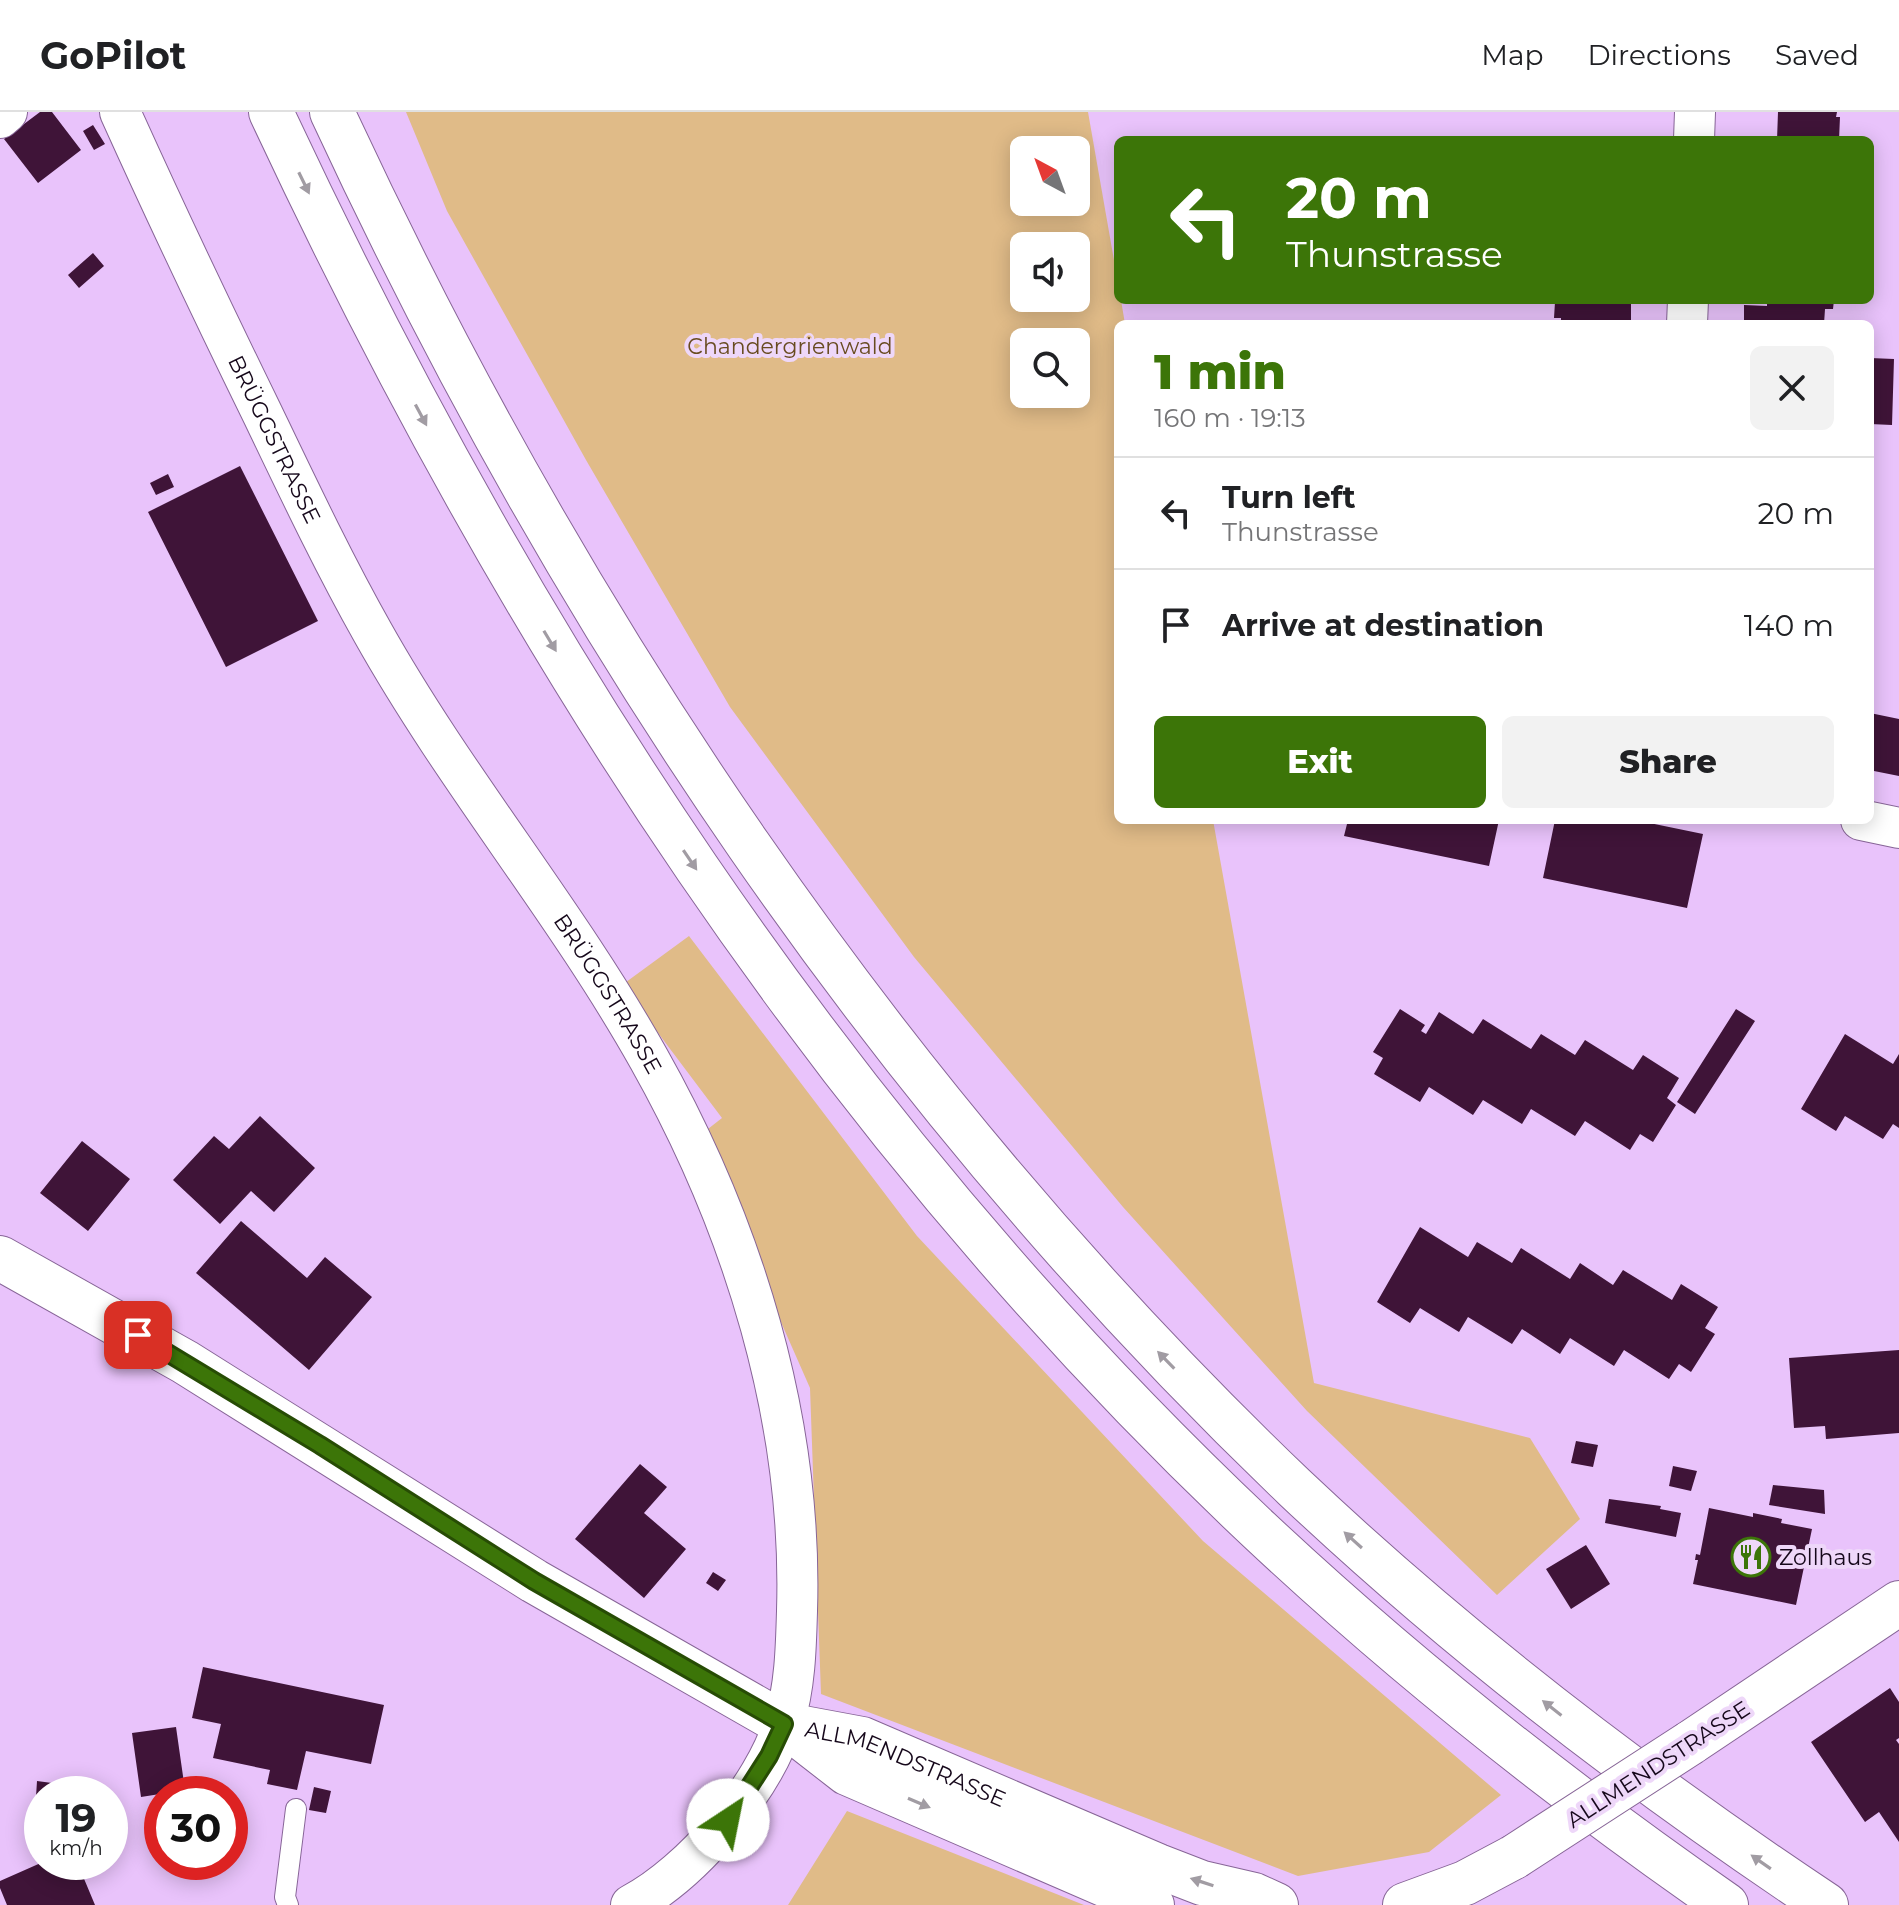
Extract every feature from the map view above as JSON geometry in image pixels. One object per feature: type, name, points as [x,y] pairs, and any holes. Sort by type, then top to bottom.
[{"type":"main road","points":[[271,112],[347,270],[435,441],[576,685],[750,946],[903,1145],[1078,1348],[1260,1530],[1337,1601],[1494,1733],[1726,1905]]},
{"type":"main road","points":[[332,112],[471,392],[623,656],[731,823],[794,913],[876,1023],[981,1153],[1046,1229],[1166,1359],[1276,1469],[1362,1549],[1450,1625],[1602,1747],[1826,1905]]},
{"type":"main road","points":[[0,1258],[185,1362],[534,1581],[784,1724]]},
{"type":"main road","name":"ALLMENDSTRASSE","points":[[1405,1905],[1456,1894],[1899,1603]]},
{"type":"main road","name":"ALLMENDSTRASSE","points":[[784,1724],[847,1773],[1152,1905]]},
{"type":"main road","name":"ALLMENDSTRASSE","points":[[784,1724],[862,1739],[1158,1866],[1202,1883],[1254,1895],[1276,1905]]},
{"type":"street","points":[[0,118],[7,112]]},
{"type":"street","name":"BRÜGGSTRASSE","points":[[120,112],[305,503],[373,633],[443,747],[608,991],[649,1058],[685,1126],[726,1218],[761,1322],[792,1484],[798,1546],[797,1643],[784,1724],[743,1799],[712,1840],[677,1874],[631,1905]]},
{"type":"street","points":[[1694,136],[1695,112]]},
{"type":"street","points":[[1874,823],[1899,828]]},
{"type":"lane","points":[[288,1905],[285,1897],[296,1809]]},
{"type":"green space","name":"Chandergrienwald","points":[[406,112],[1088,112],[1114,260],[1114,304],[1122,304],[1124,320],[1114,320],[1114,824],[1214,824],[1314,1383],[1530,1438],[1580,1519],[1497,1595],[1307,1411],[1123,1207],[914,957],[730,707],[586,460],[447,211]]},
{"type":"green space","points":[[689,936],[917,1236],[1203,1541],[1501,1795],[1429,1852],[1298,1876],[821,1694],[810,1388],[699,1136],[722,1118],[622,985]]},
{"type":"green space","points":[[847,1811],[1084,1905],[788,1905]]},
{"type":"building","points":[[40,112],[52,112],[81,150],[38,183],[4,139]]},
{"type":"building","points":[[1778,112],[1837,112],[1836,117],[1840,117],[1839,136],[1777,136]]},
{"type":"building","points":[[93,125],[105,144],[94,150],[83,131]]},
{"type":"building","points":[[93,253],[104,266],[79,288],[68,275]]},
{"type":"building","points":[[1555,304],[1631,304],[1631,320],[1554,318]]},
{"type":"building","points":[[1834,304],[1833,309],[1825,309],[1824,320],[1744,320],[1744,305]]},
{"type":"building","points":[[1874,358],[1894,359],[1892,425],[1874,424]]},
{"type":"building","points":[[240,466],[318,621],[226,667],[148,512]]},
{"type":"building","points":[[168,474],[174,487],[156,495],[150,483]]},
{"type":"building","points":[[1874,714],[1899,719],[1899,776],[1874,771]]},
{"type":"building","points":[[1347,824],[1498,824],[1489,866],[1344,836]]},
{"type":"building","points":[[1554,824],[1654,824],[1703,834],[1687,908],[1543,878]]},
{"type":"building","points":[[1400,1009],[1425,1025],[1421,1031],[1426,1034],[1439,1012],[1473,1034],[1483,1019],[1531,1049],[1541,1034],[1575,1055],[1585,1040],[1633,1070],[1643,1055],[1679,1078],[1667,1098],[1676,1105],[1653,1142],[1640,1134],[1630,1150],[1585,1121],[1575,1136],[1531,1109],[1522,1124],[1483,1100],[1473,1115],[1429,1087],[1420,1102],[1374,1074],[1383,1058],[1373,1052]]},
{"type":"building","points":[[1736,1009],[1755,1021],[1695,1114],[1677,1102]]},
{"type":"building","points":[[1845,1034],[1893,1064],[1899,1054],[1899,1128],[1893,1124],[1883,1139],[1845,1116],[1836,1131],[1801,1109]]},
{"type":"building","points":[[260,1116],[315,1168],[274,1212],[251,1191],[220,1224],[173,1180],[214,1136],[229,1149]]},
{"type":"building","points":[[82,1141],[130,1179],[88,1231],[40,1193]]},
{"type":"building","points":[[241,1221],[307,1278],[325,1257],[372,1297],[309,1370],[196,1273]]},
{"type":"building","points":[[1420,1227],[1468,1257],[1477,1242],[1512,1263],[1521,1248],[1570,1279],[1580,1263],[1613,1285],[1623,1270],[1672,1300],[1681,1284],[1718,1307],[1705,1328],[1715,1334],[1691,1372],[1679,1364],[1669,1379],[1624,1350],[1614,1366],[1570,1338],[1560,1354],[1522,1329],[1512,1344],[1468,1317],[1459,1332],[1420,1308],[1410,1323],[1377,1302]]},
{"type":"building","points":[[1899,1350],[1899,1433],[1826,1439],[1825,1426],[1794,1428],[1789,1358]]},
{"type":"building","points":[[1576,1441],[1598,1445],[1593,1467],[1571,1463]]},
{"type":"building","points":[[640,1464],[667,1487],[644,1513],[686,1549],[644,1598],[575,1539]]},
{"type":"building","points":[[1673,1466],[1697,1471],[1691,1491],[1669,1486]]},
{"type":"building","points":[[1773,1485],[1824,1490],[1825,1514],[1769,1505]]},
{"type":"building","points":[[1609,1499],[1661,1506],[1660,1509],[1681,1513],[1676,1537],[1605,1523]]},
{"type":"building","name":"Zollhaus","points":[[1709,1508],[1753,1517],[1753,1513],[1812,1529],[1796,1605],[1693,1584],[1698,1560],[1695,1560],[1696,1554],[1700,1555]]},
{"type":"building","points":[[1586,1545],[1610,1584],[1571,1609],[1546,1569]]},
{"type":"building","points":[[713,1572],[726,1580],[718,1591],[706,1583]]},
{"type":"building","points":[[203,1667],[384,1705],[371,1764],[306,1751],[297,1790],[267,1784],[270,1770],[213,1758],[221,1724],[192,1718]]},
{"type":"building","points":[[1890,1688],[1899,1702],[1899,1738],[1896,1740],[1899,1744],[1899,1842],[1879,1812],[1865,1822],[1811,1742]]},
{"type":"building","points":[[176,1727],[183,1776],[144,1776],[144,1797],[141,1797],[132,1733]]},
{"type":"building","points":[[314,1787],[331,1791],[326,1813],[309,1810]]},
{"type":"building","points":[[24,1870],[24,1880],[85,1880],[95,1905],[7,1905],[0,1881]]},
{"type":"place","name":"Zollhaus","points":[[1751,1557]]},
{"type":"route","points":[[138,1335],[320,1445],[534,1581],[784,1724],[769,1756],[728,1820]]}]
